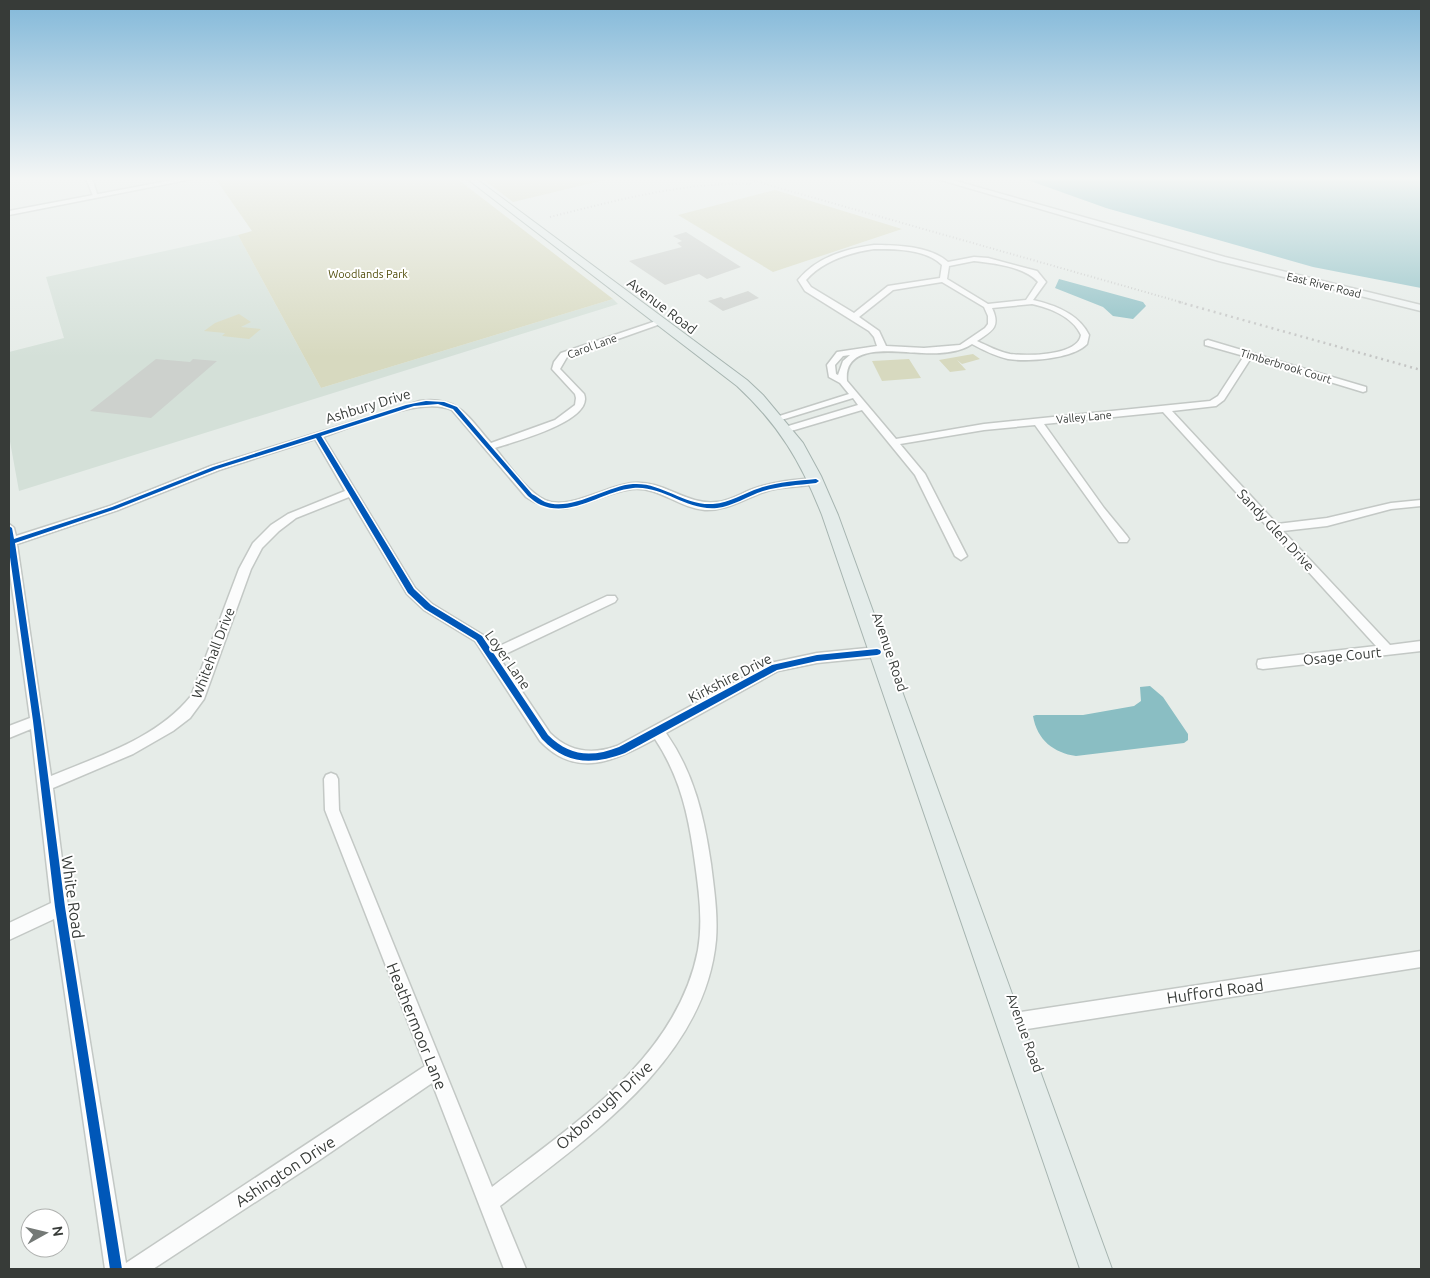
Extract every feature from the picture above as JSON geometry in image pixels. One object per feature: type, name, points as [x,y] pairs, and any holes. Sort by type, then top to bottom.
[{"type":"main road","name":"Avenue Road","points":[[550,238],[742,383],[783,424],[816,481],[1096,1269]]},
{"type":"main road","name":"East River Road","points":[[1148,238],[1248,266],[1421,308]]},
{"type":"street","points":[[882,348],[881,339],[872,328],[804,286],[802,280],[817,264],[876,247],[929,254],[940,259],[946,265]]},
{"type":"street","points":[[946,265],[981,259],[1034,273],[1042,282],[1028,302]]},
{"type":"street","points":[[943,280],[946,265]]},
{"type":"street","points":[[844,381],[836,378],[830,372],[834,360],[840,354],[882,348],[955,349],[973,342],[992,324],[992,316],[987,306],[943,280],[905,284],[891,288],[854,316]]},
{"type":"street","points":[[973,342],[1000,354],[1014,357],[1066,353],[1084,344],[1086,335],[1082,326],[1050,308],[1028,302],[987,306]]},
{"type":"street","name":"Carol Lane","points":[[489,447],[566,419],[577,411],[581,404],[580,395],[556,368],[558,362],[564,356],[662,322]]},
{"type":"street","name":"Timberbrook Court","points":[[1208,343],[1363,389]]},
{"type":"street","points":[[864,351],[852,358],[844,366],[842,376],[844,381],[920,474],[961,556]]},
{"type":"street","name":"Valley Lane","points":[[895,442],[969,429],[1166,410],[1216,403],[1250,355]]},
{"type":"street","points":[[783,424],[854,395]]},
{"type":"street","name":"Ashbury Drive","points":[[10,535],[114,508],[215,468],[408,406],[436,402],[455,408],[533,498],[549,505],[569,504],[618,488],[639,486],[659,490],[694,506],[709,507],[730,502],[770,487],[816,481]]},
{"type":"street","points":[[783,424],[864,406]]},
{"type":"street","name":"Sandy Glen Drive","points":[[1166,410],[1388,650]]},
{"type":"street","points":[[1037,422],[1070,465],[1107,521],[1123,539]]},
{"type":"street","name":"Loyer Lane","points":[[317,435],[418,600],[479,638],[545,737],[562,752],[578,757],[605,756],[622,750],[657,730]]},
{"type":"street","name":"Whitehall Drive","points":[[45,785],[158,735],[182,718],[197,699],[245,569],[257,546],[275,528],[292,516],[351,492]]},
{"type":"street","points":[[1274,528],[1327,522],[1391,506],[1421,503]]},
{"type":"street","name":"White Road","points":[[10,535],[37,721],[60,907],[116,1269]]},
{"type":"street","points":[[492,655],[611,599]]},
{"type":"street","name":"Osage Court","points":[[1263,664],[1421,646]]},
{"type":"street","name":"Kirkshire Drive","points":[[657,730],[775,667],[817,658],[877,652]]},
{"type":"street","points":[[9,732],[37,721]]},
{"type":"street","name":"Oxborough Drive","points":[[488,1203],[629,1087],[654,1061],[670,1040],[694,995],[702,972],[709,928],[709,910],[698,822],[687,780],[676,758],[657,730]]},
{"type":"street","name":"Heathermoor Lane","points":[[331,779],[332,810],[515,1269]]},
{"type":"street","points":[[9,932],[60,907]]},
{"type":"street","name":"Hufford Road","points":[[1008,1023],[1421,959]]},
{"type":"street","name":"Ashington Drive","points":[[134,1269],[334,1139],[435,1070]]},
{"type":"shaded area","points":[[226,238],[239,238],[321,388],[613,299],[618,304],[19,491],[9,436],[9,352],[64,338],[46,277]]},
{"type":"green space","name":"Woodlands Park","points":[[239,238],[533,238],[613,299],[321,388]]},
{"type":"green space","points":[[716,238],[876,238],[773,272]]},
{"type":"green space","points":[[239,314],[251,322],[241,327],[261,329],[249,339],[222,336],[225,333],[204,331],[215,323]]},
{"type":"green space","points":[[973,354],[980,359],[962,364],[957,360],[966,370],[950,372],[939,360]]},
{"type":"green space","points":[[909,359],[921,378],[882,381],[872,361]]},
{"type":"water","points":[[1210,238],[1421,238],[1421,288],[1313,267]]},
{"type":"water","points":[[1059,279],[1143,302],[1146,306],[1133,319],[1113,316],[1103,307],[1055,288]]},
{"type":"water","points":[[1150,686],[1163,697],[1188,734],[1188,740],[1184,743],[1076,756],[1061,752],[1048,744],[1038,732],[1035,724],[1033,716],[1036,715],[1083,715],[1134,706],[1141,701],[1140,687]]},
{"type":"building","points":[[676,238],[695,238],[741,267],[707,279],[699,274],[665,285],[629,261],[682,247],[677,243],[682,241]]},
{"type":"building","points":[[748,291],[759,298],[723,311],[708,301],[721,297],[724,299]]},
{"type":"building","points":[[156,359],[190,362],[193,359],[217,361],[151,418],[90,411]]},
{"type":"railway","points":[[954,238],[1184,303]]},
{"type":"railway","points":[[1179,302],[1421,370]]},
{"type":"cycle path","points":[[11,542],[114,508],[215,468],[408,406],[426,403],[444,404],[455,408],[530,495],[543,503],[556,506],[571,504],[632,486],[655,488],[696,505],[714,506],[726,504],[767,488],[816,481]]},
{"type":"cycle path","points":[[317,435],[411,591],[428,607],[479,638],[545,737],[561,751],[571,755],[591,757],[612,754],[622,750],[775,667],[817,658],[877,652]]},
{"type":"cycle path","points":[[9,528],[37,721],[60,907],[116,1269]]}]
